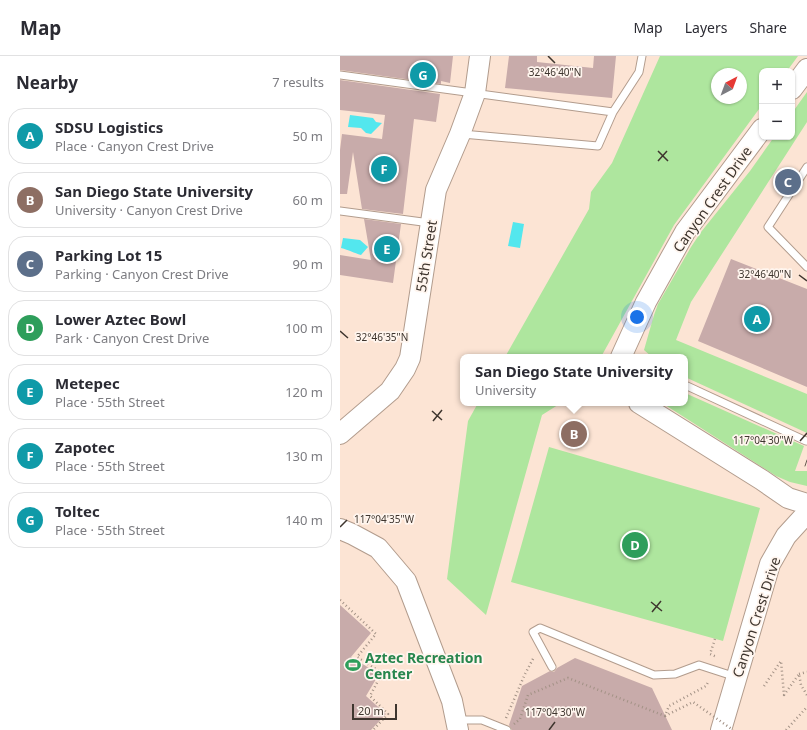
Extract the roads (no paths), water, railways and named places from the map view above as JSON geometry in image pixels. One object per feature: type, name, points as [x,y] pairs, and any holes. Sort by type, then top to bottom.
[{"type":"street","name":"55th Street","points":[[340,434],[390,391],[405,369],[410,358],[436,190],[460,134],[475,93],[480,56]]},
{"type":"street","points":[[795,85],[807,69]]},
{"type":"street","name":"Canyon Crest Drive","points":[[625,353],[646,302],[685,232],[759,133]]},
{"type":"street","points":[[644,406],[788,498],[807,504]]},
{"type":"street","name":"Canyon Crest Drive","points":[[721,730],[770,564],[786,536],[807,513]]},
{"type":"street","points":[[340,529],[378,548],[406,581],[449,695],[458,725]]},
{"type":"lane","points":[[460,134],[598,146],[613,112],[639,72],[642,56]]},
{"type":"lane","points":[[340,75],[613,112]]},
{"type":"lane","points":[[807,167],[768,227],[807,267]]},
{"type":"lane","points":[[340,211],[430,223]]},
{"type":"lane","points":[[688,386],[806,441]]},
{"type":"lane","points":[[552,667],[533,632],[540,628],[654,675],[675,674],[699,665],[736,677]]},
{"type":"lane","points":[[458,725],[482,720],[509,728]]},
{"type":"water","points":[[350,115],[373,118],[376,122],[382,123],[371,134],[366,133],[361,128],[348,127]]},
{"type":"water","points":[[513,222],[524,224],[520,248],[508,246]]},
{"type":"water","points":[[343,238],[360,240],[368,247],[361,255],[341,248]]},
{"type":"tram line","points":[[805,466],[807,460]]},
{"type":"place","name":"Toltec","points":[[423,75]]},
{"type":"place","name":"Zapotec","points":[[384,169]]},
{"type":"place","name":"Parking Lot 15","points":[[788,182]]},
{"type":"place","name":"Metepec","points":[[387,249]]},
{"type":"place","name":"SDSU Logistics","points":[[757,319]]},
{"type":"place","name":"San Diego State University","points":[[574,434]]},
{"type":"place","name":"Lower Aztec Bowl","points":[[635,545]]},
{"type":"place","name":"Aztec Recreation Center","points":[[353,665]]}]
